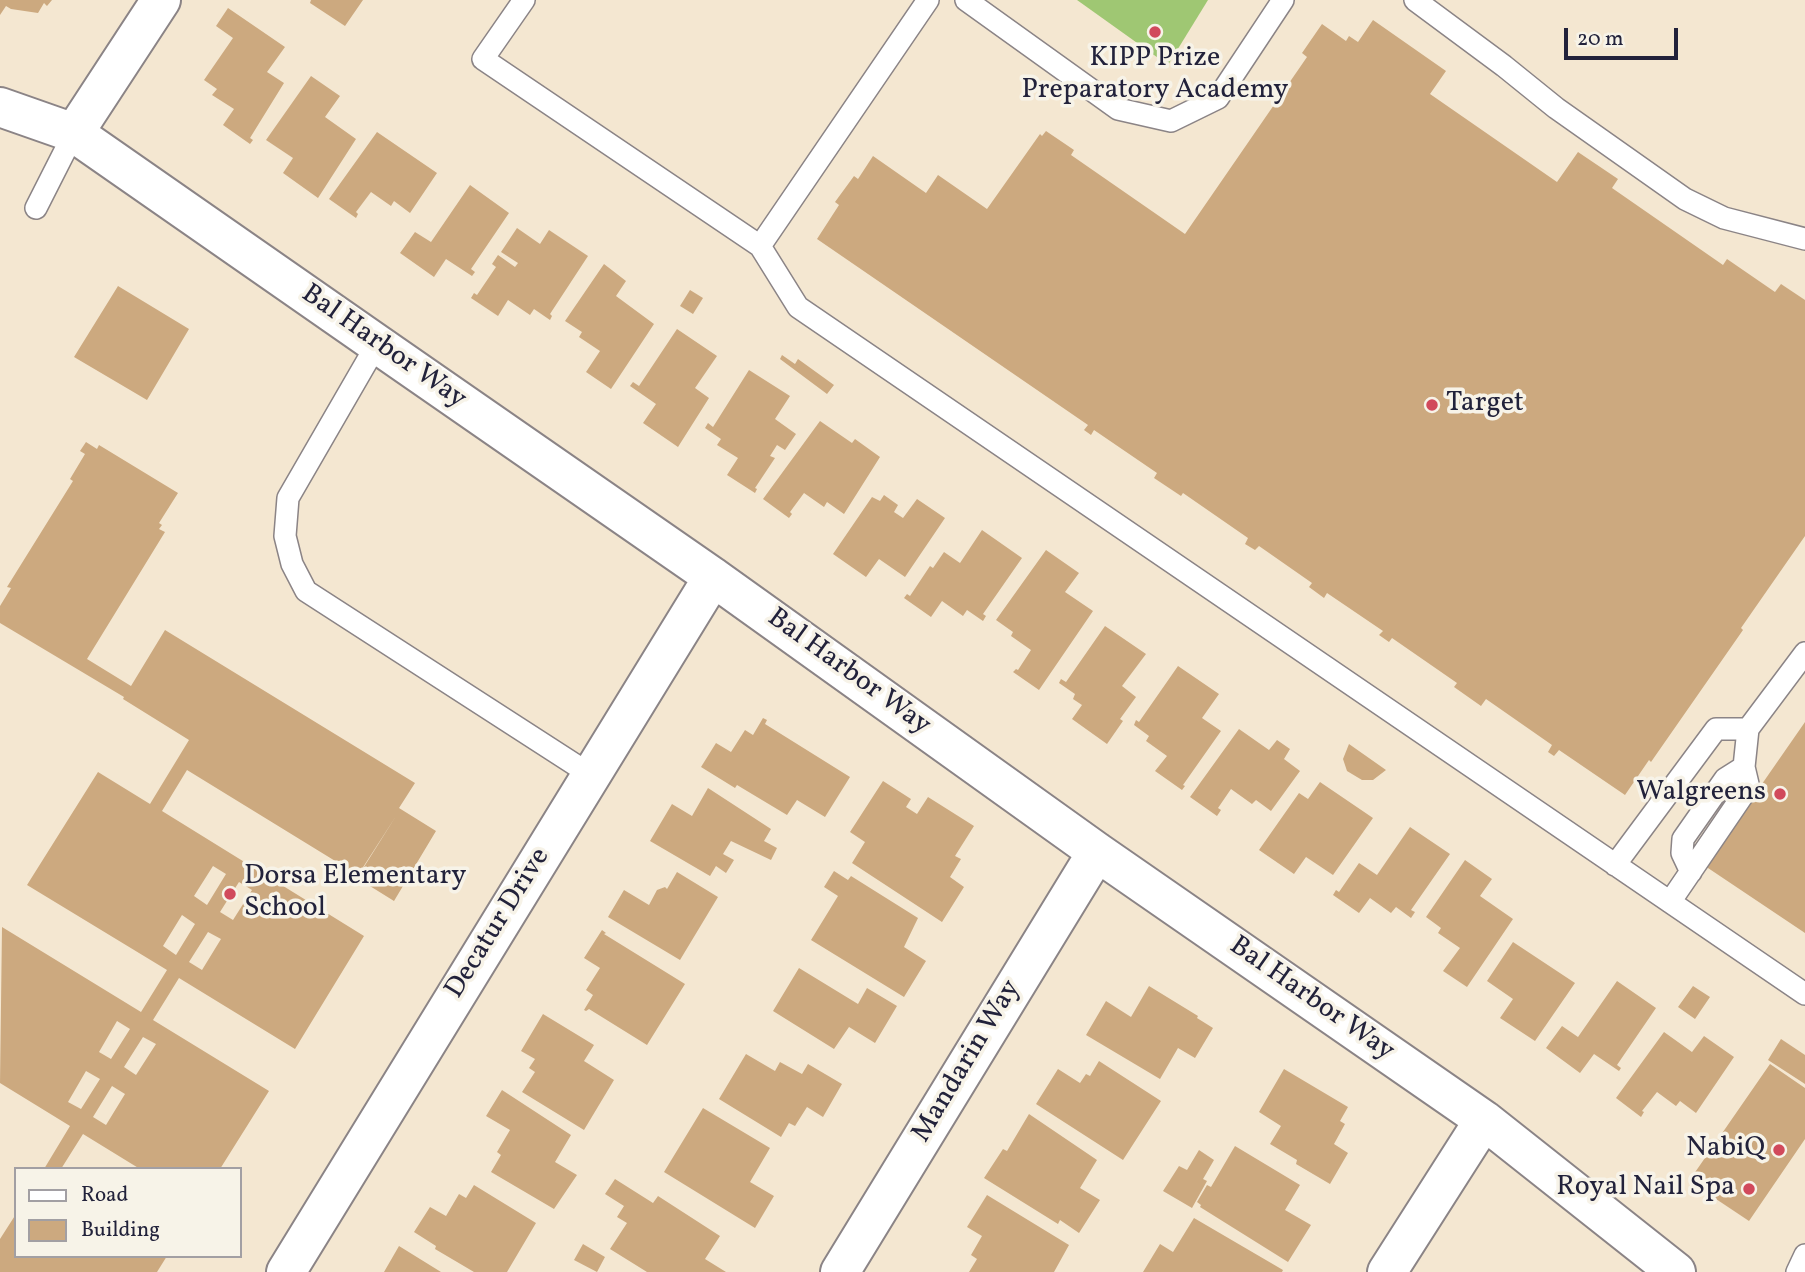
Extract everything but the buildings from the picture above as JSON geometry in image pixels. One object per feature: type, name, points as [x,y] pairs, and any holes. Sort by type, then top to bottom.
[{"type":"street","points":[[74,133],[161,0]]},
{"type":"street","name":"Bal Harbor Way","points":[[0,107],[74,133],[713,577],[1097,852],[1484,1120],[1676,1272]]},
{"type":"street","name":"Decatur Drive","points":[[286,1272],[713,577]]},
{"type":"street","name":"Mandarin Way","points":[[840,1272],[1097,852]]},
{"type":"street","points":[[1387,1272],[1484,1120]]},
{"type":"lane","points":[[524,0],[483,60],[760,246],[798,307],[1805,994]]},
{"type":"lane","points":[[760,246],[928,0]]},
{"type":"lane","points":[[966,0],[1118,109],[1171,121],[1219,98],[1283,0]]},
{"type":"lane","points":[[1415,0],[1556,108],[1685,199],[1724,218],[1805,239]]},
{"type":"lane","points":[[36,208],[74,133]]},
{"type":"lane","points":[[377,344],[288,498],[285,536],[292,564],[306,591],[591,775]]},
{"type":"lane","points":[[1670,902],[1691,872],[1682,853],[1683,839],[1726,779],[1744,767],[1748,729],[1805,653]]},
{"type":"lane","points":[[1615,865],[1716,729],[1748,729]]},
{"type":"lane","points":[[1797,1272],[1805,1255]]},
{"type":"green space","name":"KIPP Prize Preparatory Academy","points":[[1077,0],[1208,0],[1168,65]]},
{"type":"place","name":"KIPP Prize Preparatory Academy","points":[[1155,32]]},
{"type":"place","name":"Target","points":[[1432,405]]},
{"type":"place","name":"Walgreens","points":[[1780,794]]},
{"type":"place","name":"Dorsa Elementary School","points":[[230,894]]},
{"type":"place","name":"NabiQ","points":[[1779,1150]]},
{"type":"place","name":"Royal Nail Spa","points":[[1749,1189]]}]
